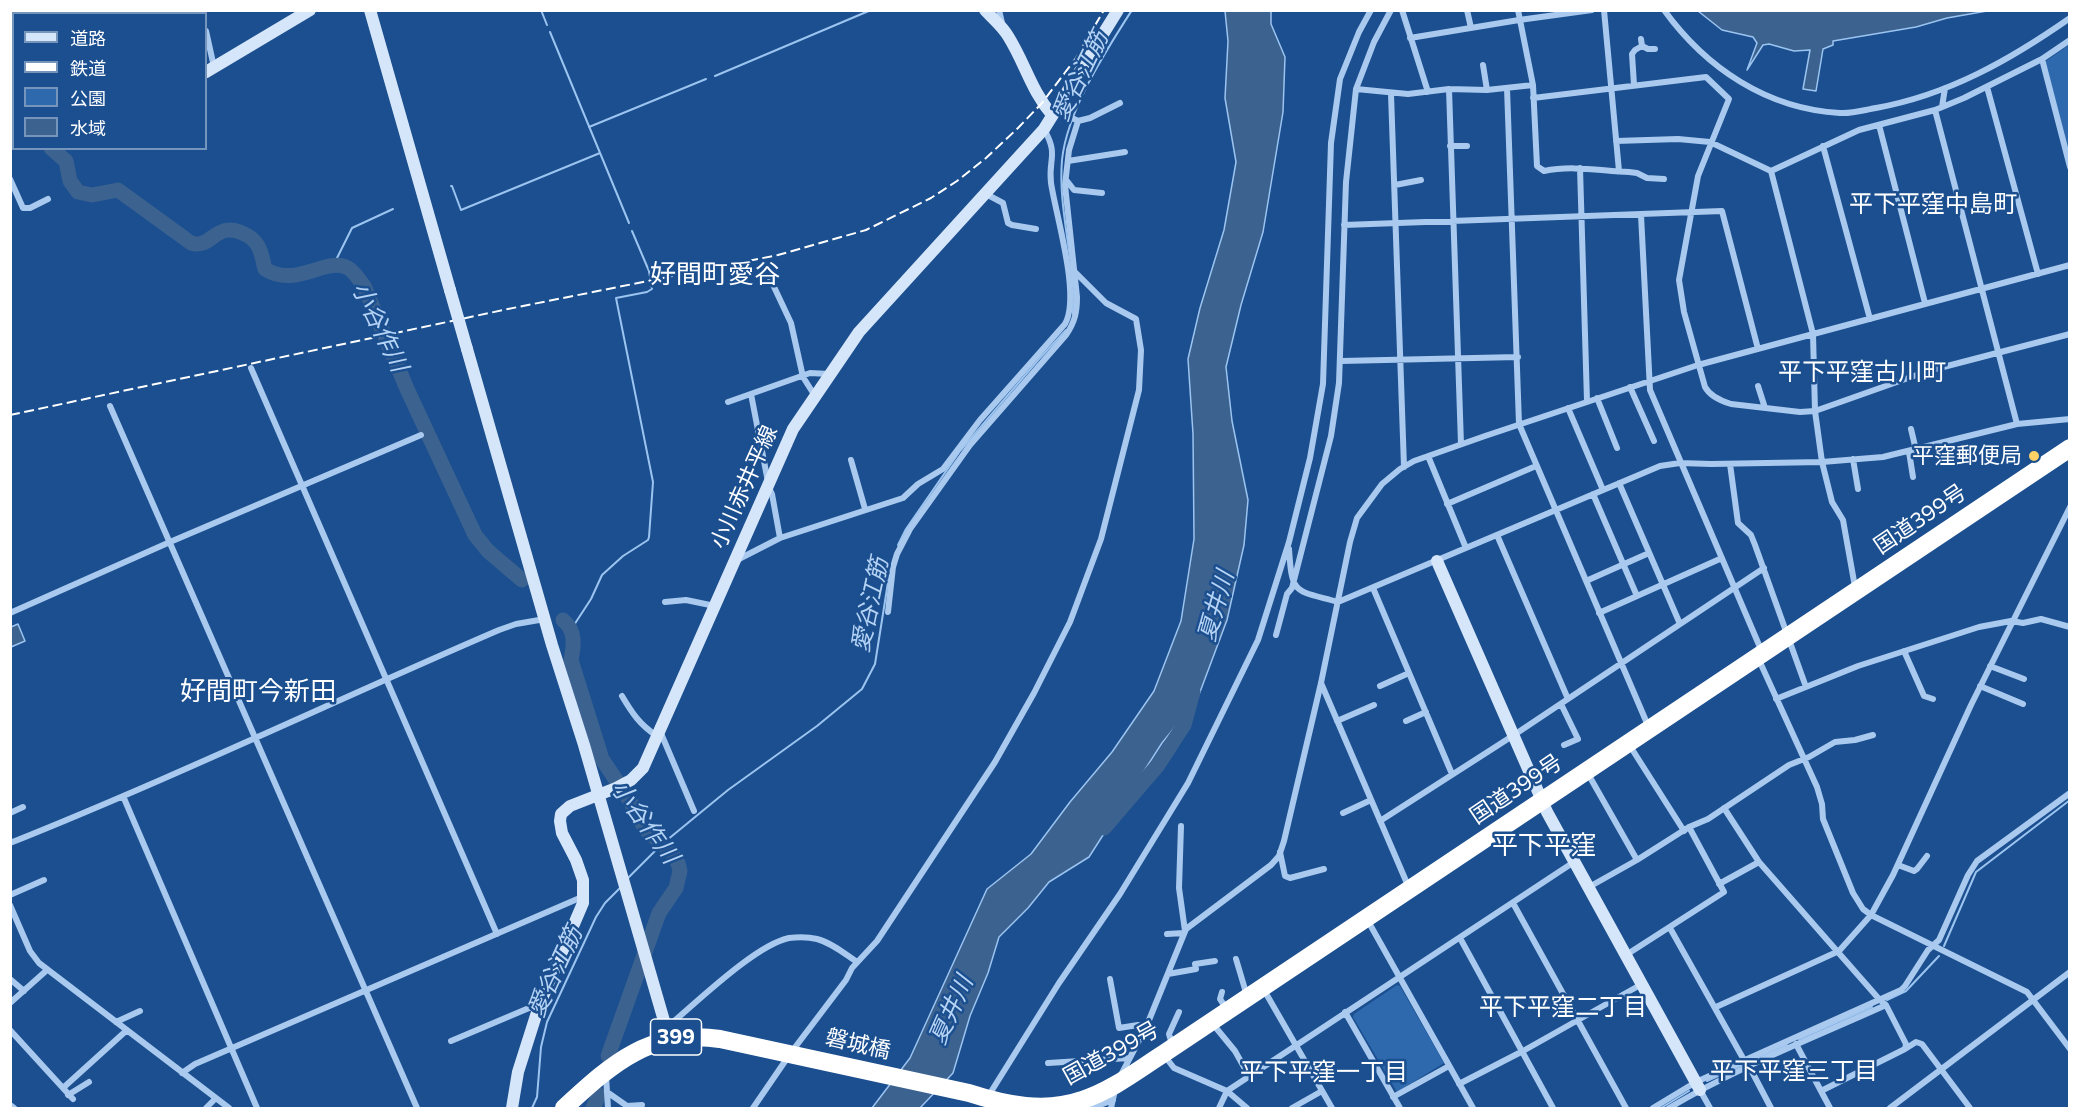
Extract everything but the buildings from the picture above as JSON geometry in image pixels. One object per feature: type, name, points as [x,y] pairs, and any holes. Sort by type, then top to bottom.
[{"type":"highway","name":"国道399号","points":[[978,1100],[1036,1108],[1059,1106],[1115,1091],[1168,1050],[2069,449]]},
{"type":"highway","name":"399","points":[[564,1108],[606,1072],[667,1033],[701,1036],[799,1056]]},
{"type":"highway","name":"磐城橋","points":[[799,1056],[978,1100]]},
{"type":"street","points":[[207,40],[210,69],[295,15],[310,10]]},
{"type":"street","points":[[370,10],[667,1033],[753,957],[782,940],[817,939],[834,946],[857,962]]},
{"type":"street","points":[[985,10],[1004,29]]},
{"type":"street","points":[[999,10],[1004,29],[1036,94],[1054,113],[1078,121],[1090,118],[1120,103]]},
{"type":"street","name":"小川赤井平線","points":[[584,896],[579,868],[562,833],[563,811],[570,806],[621,786],[643,768],[793,429],[859,332],[1044,129],[1118,10]]},
{"type":"street","points":[[978,1100],[1119,894],[1188,783],[1258,640],[1288,546],[1310,458],[1323,384],[1331,142],[1340,79],[1359,32],[1371,10]]},
{"type":"street","points":[[1292,582],[1331,436],[1341,361],[1346,182],[1356,89],[1366,60],[1391,10]]},
{"type":"street","points":[[1402,10],[1428,92]]},
{"type":"street","points":[[1467,10],[1471,28]]},
{"type":"street","points":[[1518,10],[1533,85],[1537,166],[1544,171],[1563,167],[1580,168],[1637,173],[1647,178],[1664,179]]},
{"type":"street","points":[[1410,38],[1592,10]]},
{"type":"street","points":[[1604,10],[1619,171]]},
{"type":"street","points":[[1664,10],[1687,40],[1743,85],[1792,105],[1847,113],[1887,106],[1945,88],[1991,68],[2070,18]]},
{"type":"street","points":[[1771,171],[1859,130],[1935,110],[1988,87],[2042,59],[2070,40]]},
{"type":"street","points":[[1634,85],[1632,54],[1641,43],[1648,50],[1655,49]]},
{"type":"street","points":[[2042,59],[2069,164]]},
{"type":"street","points":[[1483,65],[1487,90]]},
{"type":"street","points":[[1533,98],[1706,77],[1729,99],[1698,176],[1679,280],[1683,312],[1705,387],[1710,394],[1731,404],[1800,412],[1815,411],[1928,370],[2070,334]]},
{"type":"street","points":[[1356,89],[1391,94],[1449,89],[1487,90],[1533,85]]},
{"type":"street","points":[[1988,87],[2038,274]]},
{"type":"street","points":[[1507,88],[1519,424],[1650,728]]},
{"type":"street","points":[[1942,107],[1945,88]]},
{"type":"street","points":[[1449,89],[1461,444]]},
{"type":"street","points":[[1391,94],[1404,466]]},
{"type":"street","points":[[1935,110],[2017,424]]},
{"type":"street","points":[[888,612],[893,567],[910,529],[970,446],[1066,335],[1074,322],[1078,310],[1066,181],[1068,161],[1078,121]]},
{"type":"street","points":[[1879,125],[1925,303]]},
{"type":"street","points":[[734,561],[780,538],[903,498],[918,484],[943,469],[980,420],[1068,320],[1071,310],[1068,271],[1051,180],[1053,153],[1044,129]]},
{"type":"street","points":[[1616,141],[1678,139],[1710,142],[1771,171]]},
{"type":"street","points":[[1450,146],[1467,146]]},
{"type":"street","points":[[1823,146],[1870,319]]},
{"type":"street","points":[[1068,161],[1125,152]]},
{"type":"street","points":[[1580,168],[1587,401]]},
{"type":"street","points":[[1771,171],[1813,334],[1815,411],[1822,462],[1832,502],[1844,520],[1856,590]]},
{"type":"street","points":[[10,179],[23,207],[30,208],[48,199]]},
{"type":"street","points":[[1395,185],[1421,180]]},
{"type":"street","points":[[1066,181],[1074,190],[1102,193]]},
{"type":"street","points":[[986,194],[1003,203],[1008,223],[1036,229]]},
{"type":"street","points":[[1344,225],[1722,211],[1758,349]]},
{"type":"street","points":[[1641,215],[1650,390],[1722,558],[1776,699],[1817,788],[1822,804],[1823,819],[1853,893],[1863,909],[1871,915],[2011,982],[2026,992],[2070,1049]]},
{"type":"street","points":[[1111,1108],[1115,1091],[1146,1026],[1184,932],[1188,926],[1271,865],[1280,852],[1321,683],[1350,542],[1357,518],[1382,484],[1404,466],[1428,456],[1698,365],[2070,265]]},
{"type":"street","points":[[753,1108],[799,1056],[852,968],[877,941],[995,762],[1029,703],[1070,622],[1101,539],[1138,390],[1141,350],[1136,319],[1106,303],[1074,271]]},
{"type":"street","points":[[767,272],[791,323],[803,377],[815,396]]},
{"type":"street","points":[[1341,361],[1518,357]]},
{"type":"street","points":[[251,368],[497,934]]},
{"type":"street","points":[[728,402],[810,373],[829,374]]},
{"type":"street","points":[[1758,386],[1765,408]]},
{"type":"street","points":[[1630,387],[1654,441]]},
{"type":"street","points":[[751,394],[780,538]]},
{"type":"street","points":[[1597,398],[1617,448]]},
{"type":"street","points":[[110,406],[417,1108]]},
{"type":"street","points":[[1568,408],[1603,490]]},
{"type":"street","points":[[1292,582],[1301,591],[1338,602],[1660,466],[1680,463],[1822,462],[1883,457],[2017,424],[2070,419]]},
{"type":"street","points":[[1911,429],[1913,477]]},
{"type":"street","points":[[10,613],[421,435]]},
{"type":"street","points":[[1428,456],[1466,548]]},
{"type":"street","points":[[1853,459],[1858,489]]},
{"type":"street","points":[[851,460],[865,509]]},
{"type":"street","points":[[1730,464],[1738,523],[1751,535],[1806,687]]},
{"type":"street","points":[[1447,504],[1536,466]]},
{"type":"street","points":[[1619,483],[1680,624]]},
{"type":"street","points":[[1593,494],[1637,596]]},
{"type":"street","points":[[1716,1007],[1839,951],[1871,915],[1898,865],[1980,686],[2070,507]]},
{"type":"street","points":[[1497,535],[1568,699]]},
{"type":"street","points":[[1276,635],[1287,594],[1292,588],[1288,546]]},
{"type":"street","points":[[1586,581],[1649,553]]},
{"type":"street","points":[[1599,613],[1722,558]]},
{"type":"street","points":[[1437,561],[1541,800],[1710,1108]]},
{"type":"street","points":[[1380,821],[1514,735],[1764,568]]},
{"type":"street","points":[[1373,588],[1452,774]]},
{"type":"street","points":[[665,602],[686,600],[714,606]]},
{"type":"street","points":[[10,843],[255,739],[386,679],[516,624],[545,619]]},
{"type":"street","points":[[1776,699],[1858,666],[1979,627],[2041,619],[2070,627]]},
{"type":"street","points":[[1904,651],[1924,696],[1933,699]]},
{"type":"street","points":[[1990,666],[2024,679]]},
{"type":"street","points":[[1380,686],[1409,672]]},
{"type":"street","points":[[1321,683],[1410,888]]},
{"type":"street","points":[[1980,686],[2023,704]]},
{"type":"street","points":[[622,696],[634,718],[643,727],[659,734],[694,811]]},
{"type":"street","points":[[1561,704],[1578,739],[1564,745]]},
{"type":"street","points":[[1337,721],[1374,705]]},
{"type":"street","points":[[1406,721],[1426,712]]},
{"type":"street","points":[[1588,887],[1708,819],[1777,772],[1809,758],[1835,742],[1873,735]]},
{"type":"street","points":[[1626,955],[1724,892],[1687,829],[1628,743]]},
{"type":"street","points":[[1586,771],[1637,860]]},
{"type":"street","points":[[1653,1108],[1744,1060],[1901,990],[1939,940],[1968,875],[1977,861],[2070,793]]},
{"type":"street","points":[[123,796],[258,1108]]},
{"type":"street","points":[[1342,813],[1371,800]]},
{"type":"street","points":[[10,813],[23,807]]},
{"type":"street","points":[[1724,808],[1759,861],[1886,1005],[1906,1044],[1905,1049]]},
{"type":"street","points":[[1181,826],[1179,888],[1184,932]]},
{"type":"street","points":[[1280,852],[1285,876],[1290,878],[1324,869]]},
{"type":"street","points":[[1898,865],[1914,871],[1927,856]]},
{"type":"street","points":[[1719,884],[1759,861]]},
{"type":"street","points":[[1219,1108],[1227,1091],[1574,862]]},
{"type":"street","points":[[10,895],[44,880]]},
{"type":"street","points":[[182,1072],[195,1064],[584,896]]},
{"type":"street","points":[[512,1108],[518,1072],[539,1006],[582,909],[584,896]]},
{"type":"street","points":[[1514,903],[1626,1108]]},
{"type":"street","points":[[10,905],[33,957],[46,970],[229,1108]]},
{"type":"street","points":[[1366,918],[1473,1108]]},
{"type":"street","points":[[1670,928],[1744,1060]]},
{"type":"street","points":[[1167,934],[1184,932]]},
{"type":"street","points":[[1460,938],[1553,1108]]},
{"type":"street","points":[[1236,959],[1247,998]]},
{"type":"street","points":[[1168,974],[1196,969],[1195,964],[1215,961]]},
{"type":"street","points":[[10,1003],[46,970]]},
{"type":"street","points":[[1890,1108],[2070,972]]},
{"type":"street","points":[[10,979],[24,992]]},
{"type":"street","points":[[1110,979],[1119,1028],[1138,1024],[1146,1026]]},
{"type":"street","points":[[1459,1084],[1642,984]]},
{"type":"street","points":[[1263,987],[1332,1108]]},
{"type":"street","points":[[1221,992],[1220,999],[1228,1010]]},
{"type":"street","points":[[1669,1108],[1698,1086],[1797,1046],[1886,1005]]},
{"type":"street","points":[[451,1041],[529,1008],[539,1006]]},
{"type":"street","points":[[116,1022],[140,1011]]},
{"type":"street","points":[[1179,1012],[1169,1035],[1168,1050],[1174,1068],[1227,1091],[1246,1108]]},
{"type":"street","points":[[1345,1012],[1400,1108]]},
{"type":"street","points":[[1211,1022],[1235,1051],[1249,1076]]},
{"type":"street","points":[[10,1030],[70,1097],[89,1082]]},
{"type":"street","points":[[63,1089],[126,1030]]},
{"type":"street","points":[[1793,1038],[1830,1108]]},
{"type":"street","points":[[1821,1091],[1920,1042],[1970,1108]]},
{"type":"street","points":[[1048,1063],[1129,1058]]},
{"type":"street","points":[[1393,1097],[1449,1066]]},
{"type":"street","points":[[1749,1066],[1771,1108]]},
{"type":"street","points":[[606,1072],[608,1108]]},
{"type":"street","points":[[1092,1108],[1115,1091]]},
{"type":"street","points":[[1294,1108],[1322,1091]]},
{"type":"street","points":[[607,1092],[632,1108],[642,1105]]},
{"type":"street","points":[[206,1108],[216,1098]]},
{"type":"green space","points":[[2069,45],[2069,156],[2045,65],[2046,61]]},
{"type":"green space","points":[[1397,985],[1400,986],[1444,1063],[1397,1092],[1353,1017],[1354,1014]]},
{"type":"water","points":[[1225,11],[1271,11],[1271,24],[1285,57],[1283,112],[1263,232],[1241,305],[1226,367],[1232,421],[1248,500],[1244,545],[1227,620],[1197,700],[1162,743],[1089,857],[1049,882],[1028,908],[999,937],[988,973],[970,1016],[953,1073],[920,1108],[872,1108],[910,1058],[987,889],[1031,854],[1112,752],[1154,691],[1181,621],[1194,539],[1193,434],[1188,359],[1200,308],[1224,230],[1236,162],[1225,98],[1228,41]]},
{"type":"water","points":[[1698,11],[1987,11],[1947,18],[1916,27],[1833,41],[1833,45],[1823,49],[1816,91],[1803,89],[1810,50],[1794,51],[1769,44],[1763,45],[1747,70],[1757,43],[1753,37],[1722,30]]},
{"type":"water","points":[[18,624],[25,641],[11,647],[11,627]]},
{"type":"waterway","points":[[541,10],[547,25]]},
{"type":"waterway","points":[[715,76],[871,10]]},
{"type":"waterway","name":"愛谷江筋","points":[[1071,266],[1062,187],[1065,141],[1089,82],[1132,10]]},
{"type":"waterway","points":[[550,32],[629,223]]},
{"type":"waterway","points":[[589,127],[706,79]]},
{"type":"waterway","name":"小谷作川","points":[[53,150],[66,161],[70,181],[78,192],[92,195],[118,190],[191,243],[204,243],[217,234],[231,230],[247,235],[255,242],[265,269],[277,274],[288,276],[339,265],[353,272],[364,286],[407,389],[475,535],[488,551],[522,580]]},
{"type":"waterway","points":[[451,186],[461,210],[600,153]]},
{"type":"waterway","points":[[333,266],[352,228],[393,209]]},
{"type":"waterway","points":[[569,626],[574,625],[591,599],[602,575],[649,537],[653,482],[616,298],[652,289],[649,271],[632,231]]},
{"type":"waterway","name":"愛谷江筋","points":[[1073,290],[1073,314]]},
{"type":"waterway","name":"愛谷江筋","points":[[898,545],[906,529],[960,451],[1066,330]]},
{"type":"waterway","name":"愛谷江筋","points":[[627,879],[661,845],[728,790],[817,726],[862,689],[875,664],[889,576]]},
{"type":"waterway","name":"小谷作川","points":[[563,620],[572,634],[571,660],[602,759],[630,801],[645,829],[672,853],[680,871],[676,888],[659,913],[608,1056]]},
{"type":"waterway","name":"夏井川","points":[[1104,828],[1158,765],[1184,725],[1193,692]]},
{"type":"waterway","points":[[1944,946],[1976,872],[2070,800]]},
{"type":"waterway","name":"愛谷江筋","points":[[532,1108],[537,1097],[541,1047],[547,1022],[596,917],[605,903],[620,888]]},
{"type":"waterway","points":[[1887,1000],[1906,991],[1939,956]]},
{"type":"waterway","points":[[1799,1039],[1872,1007]]},
{"type":"waterway","points":[[1707,1081],[1787,1045]]},
{"type":"waterway","points":[[1661,1108],[1689,1091]]},
{"type":"waterway","name":"小谷作川","points":[[593,1108],[599,1095]]},
{"type":"railway","points":[[10,415],[508,309],[778,255],[866,230],[931,198],[986,158],[1042,103],[1076,58],[1104,10]]},
{"type":"place","name":"平窪郵便局","points":[[2034,456]]},
{"type":"district","name":"平下平窪中島町","points":[[1933,204]]},
{"type":"district","name":"好間町愛谷","points":[[715,274]]},
{"type":"district","name":"平下平窪古川町","points":[[1862,372]]},
{"type":"district","name":"好間町今新田","points":[[258,691]]},
{"type":"district","name":"平下平窪","points":[[1544,845]]},
{"type":"district","name":"平下平窪二丁目","points":[[1563,1007]]},
{"type":"district","name":"平下平窪三丁目","points":[[1794,1071]]},
{"type":"district","name":"平下平窪一丁目","points":[[1324,1072]]}]
